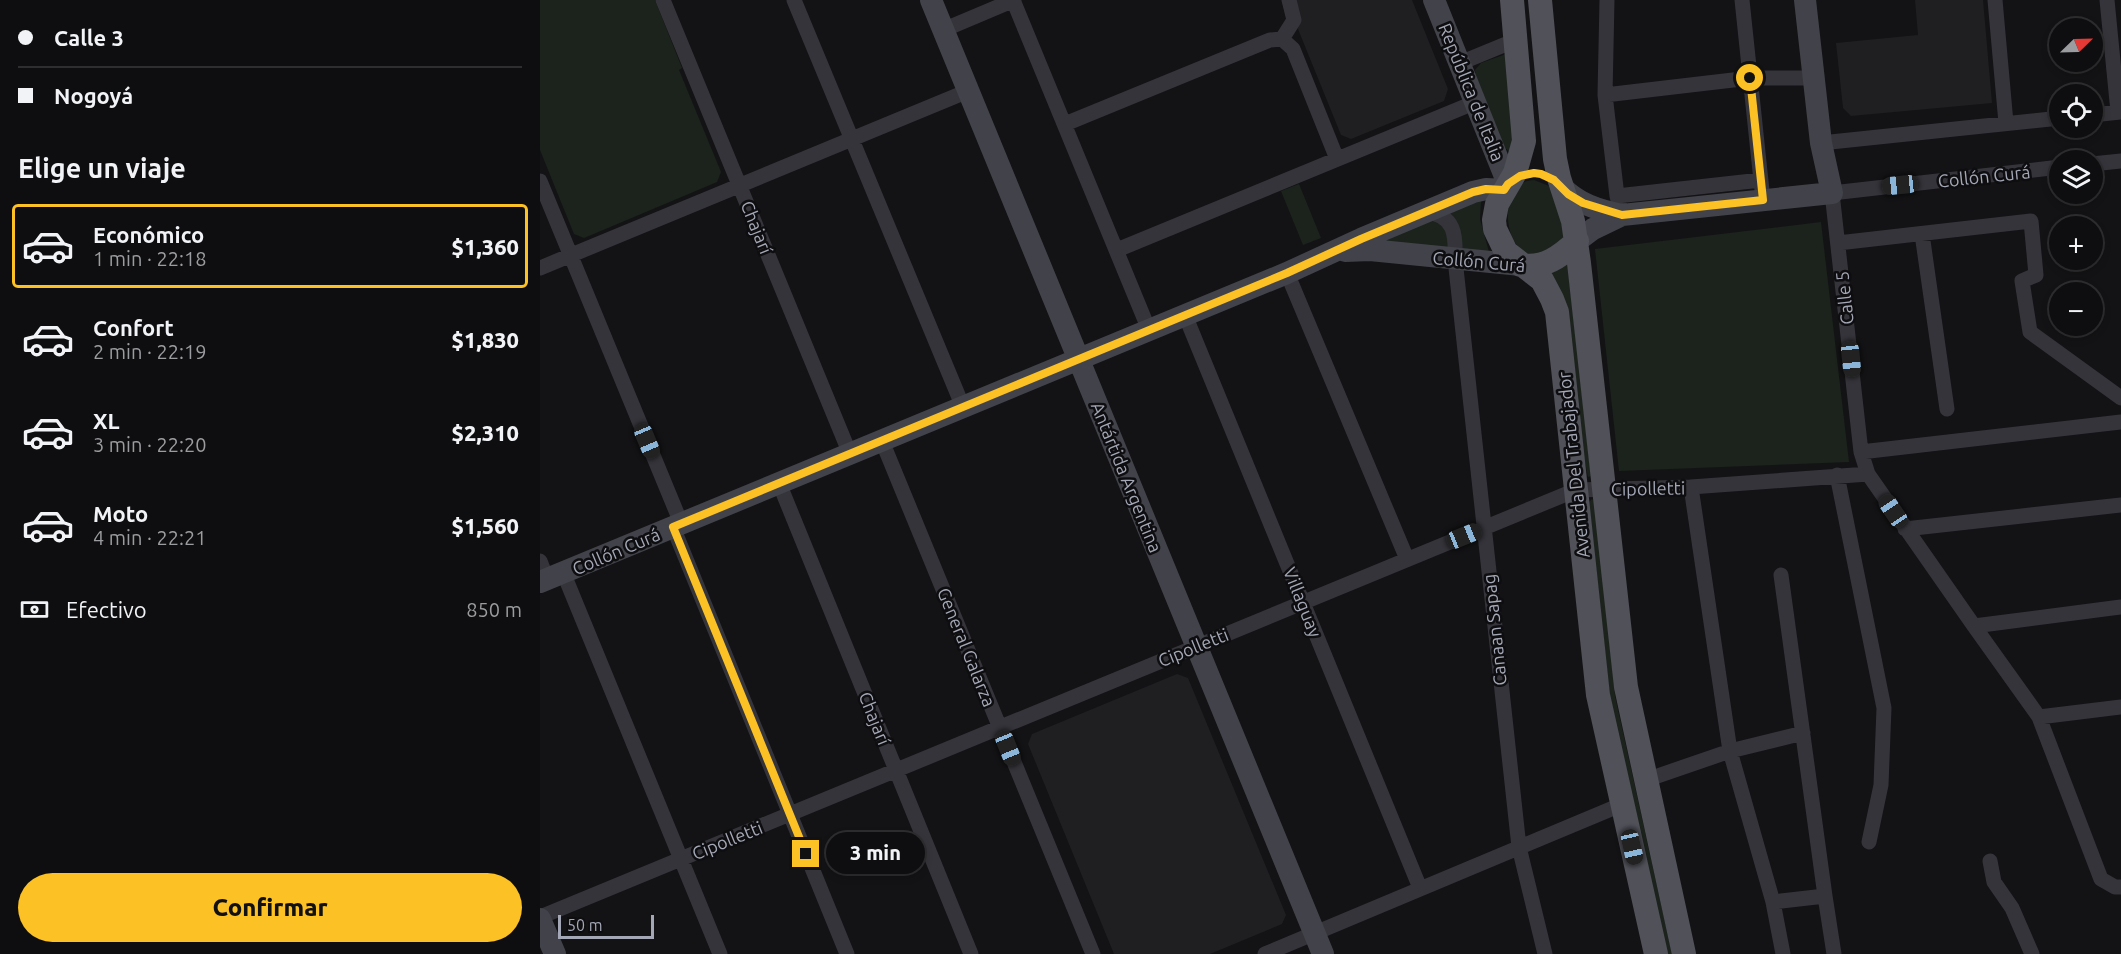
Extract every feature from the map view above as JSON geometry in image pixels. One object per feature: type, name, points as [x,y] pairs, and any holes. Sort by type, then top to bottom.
[{"type":"main road","name":"Antártida Argentina","points":[[931,0],[1318,944]]},
{"type":"main road","name":"República de Italia","points":[[1434,0],[1476,102],[1506,187]]},
{"type":"main road","name":"Avenida Del Trabajador","points":[[1512,0],[1519,33],[1524,141],[1519,163],[1495,211],[1495,229],[1506,252],[1542,280],[1557,312],[1598,695],[1656,954]]},
{"type":"main road","name":"Avenida Del Trabajador","points":[[1540,0],[1555,159],[1573,221],[1576,241],[1626,687],[1684,954]]},
{"type":"main road","name":"Calle 5","points":[[1805,0],[1814,78],[1827,142]]},
{"type":"main road","name":"Calle 5","points":[[1820,0],[1827,142],[1832,193]]},
{"type":"main road","name":"Collón Curá","points":[[548,574],[677,525],[882,441],[1323,258],[1361,239],[1479,190],[1506,187],[1520,176],[1534,173],[1547,176],[1568,194],[1583,203],[1619,206],[1762,190],[1832,193]]},
{"type":"main road","name":"Collón Curá","points":[[1323,258],[1346,251],[1361,250],[1534,266],[1548,263],[1561,255],[1619,206]]},
{"type":"main road","points":[[540,918],[555,954]]},
{"type":"street","name":"Chajarí","points":[[663,0],[850,453]]},
{"type":"street","points":[[794,0],[963,407]]},
{"type":"street","points":[[943,30],[1014,0],[1149,330]]},
{"type":"street","points":[[1282,39],[1294,20],[1289,0]]},
{"type":"street","points":[[1607,0],[1605,95],[1619,206]]},
{"type":"street","points":[[1742,0],[1762,190]]},
{"type":"street","points":[[1995,0],[2006,123]]},
{"type":"street","points":[[2103,114],[2120,112],[2107,0]]},
{"type":"street","points":[[1460,63],[1519,33]]},
{"type":"street","points":[[1519,33],[1534,128],[1533,139],[1528,150],[1529,124],[1519,33]]},
{"type":"street","points":[[1065,124],[1270,40],[1282,39],[1293,49],[1337,159]]},
{"type":"street","points":[[1605,95],[1750,78],[1814,78]]},
{"type":"street","points":[[540,268],[968,91]]},
{"type":"street","points":[[1117,250],[1476,102]]},
{"type":"street","points":[[1827,142],[2049,119]]},
{"type":"street","points":[[2103,162],[2121,160]]},
{"type":"street","name":"Collón Curá","points":[[1832,193],[2049,168]]},
{"type":"street","points":[[540,181],[847,954]]},
{"type":"street","name":"Calle 5","points":[[1832,193],[1861,452],[1868,474],[1905,529]]},
{"type":"street","name":"Canaan Sapag","points":[[1426,212],[1438,214],[1450,224],[1455,236],[1455,259],[1483,528],[1519,847],[1545,954]]},
{"type":"street","points":[[1838,243],[2031,221],[2037,275],[2022,281],[2030,332],[2121,398]]},
{"type":"street","points":[[1922,234],[1947,409]]},
{"type":"street","points":[[1287,273],[1407,559]]},
{"type":"street","name":"Villaguay","points":[[1185,315],[1420,888]]},
{"type":"street","points":[[1861,452],[2121,422]]},
{"type":"street","name":"General Galarza","points":[[882,441],[1093,954]]},
{"type":"street","name":"Cipolletti","points":[[540,918],[1576,490],[1691,487],[1868,474]]},
{"type":"street","points":[[1837,475],[1884,708],[1881,785],[1869,842]]},
{"type":"street","name":"Chajarí","points":[[779,483],[971,954]]},
{"type":"street","points":[[1691,487],[1730,751],[1773,902],[1783,954]]},
{"type":"street","points":[[2121,505],[1905,529],[2039,717],[2101,879],[2115,887],[2121,887]]},
{"type":"street","points":[[548,574],[681,859],[720,954]]},
{"type":"street","points":[[1781,575],[1834,954]]},
{"type":"street","points":[[1974,626],[2121,607]]},
{"type":"street","points":[[2039,717],[2121,707]]},
{"type":"street","points":[[1646,780],[1730,751],[1803,733]]},
{"type":"street","points":[[1265,954],[1318,944],[1420,888],[1623,804]]},
{"type":"street","points":[[1990,861],[1994,882],[2012,908],[2032,954]]},
{"type":"street","points":[[1773,902],[1826,896]]},
{"type":"shaded area","points":[[540,0],[655,0],[682,68],[679,70],[721,172],[717,182],[584,238],[574,234],[540,150]]},
{"type":"shaded area","points":[[1293,0],[1412,0],[1448,89],[1444,101],[1351,139],[1341,135],[1298,29],[1299,14]]},
{"type":"shaded area","points":[[1915,0],[1983,0],[1992,103],[1851,116],[1843,108],[1836,43],[1918,35]]},
{"type":"shaded area","points":[[1506,54],[1520,140],[1511,153],[1505,148],[1475,70],[1481,63]]},
{"type":"shaded area","points":[[1534,180],[1549,186],[1557,195],[1564,236],[1556,249],[1531,257],[1514,241],[1508,223],[1508,213],[1512,194],[1517,187],[1524,182]]},
{"type":"shaded area","points":[[1299,184],[1321,238],[1303,245],[1281,191]]},
{"type":"shaded area","points":[[1481,201],[1480,219],[1489,252],[1462,254],[1445,211]]},
{"type":"shaded area","points":[[1428,218],[1443,221],[1450,248],[1362,245]]},
{"type":"shaded area","points":[[1821,222],[1849,462],[1619,471],[1595,249]]},
{"type":"shaded area","points":[[1567,260],[1591,476],[1588,477],[1545,270]]},
{"type":"shaded area","points":[[1592,499],[1595,502],[1615,696],[1672,954],[1667,954],[1610,698],[1589,502]]},
{"type":"shaded area","points":[[1177,674],[1188,678],[1286,915],[1282,924],[1210,954],[1114,954],[1028,744],[1032,734]]},
{"type":"route","points":[[806,854],[673,527],[1323,258],[1361,239],[1473,192],[1486,189],[1504,190],[1508,184],[1520,176],[1534,173],[1547,176],[1568,194],[1583,203],[1622,215],[1763,200],[1750,78]]}]
